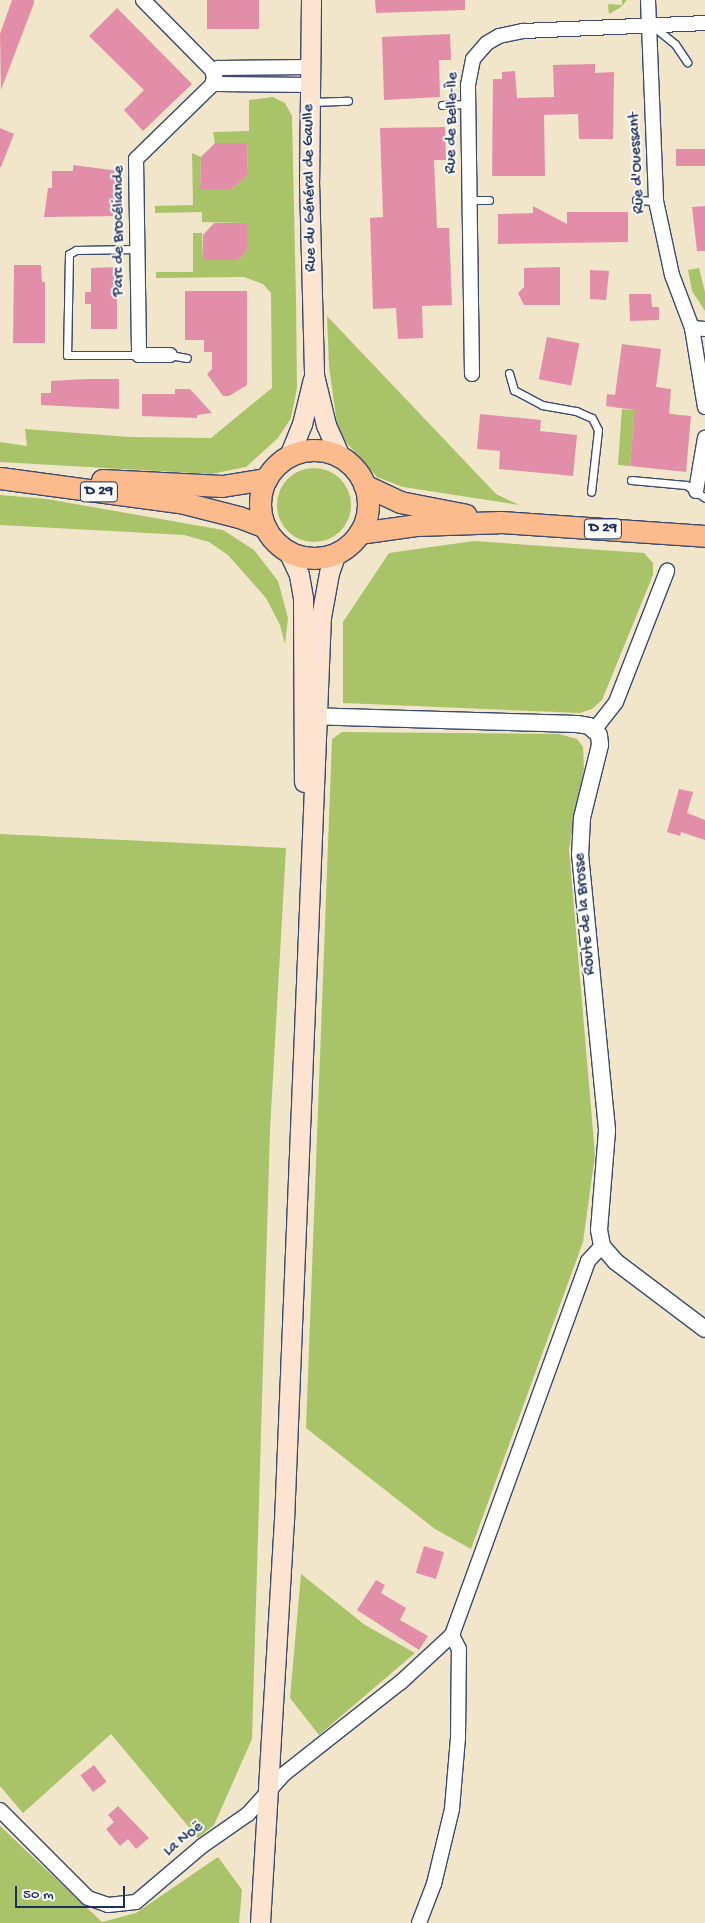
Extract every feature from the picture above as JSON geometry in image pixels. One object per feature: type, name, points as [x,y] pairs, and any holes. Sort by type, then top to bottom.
[{"type":"main road","name":"Rue du Général de Gaulle","points":[[311,0],[310,85],[314,375],[326,425],[340,457]]},
{"type":"main road","name":"Rue du Général de Gaulle","points":[[289,456],[302,424],[314,375]]},
{"type":"main road","points":[[260,1923],[270,1789],[292,1342],[309,860],[311,716],[303,598],[299,575],[288,551],[265,527],[260,503],[266,479],[289,456],[315,450],[340,457],[358,474],[364,485],[367,510],[359,533],[336,553],[312,558],[288,551]]},
{"type":"main road","name":"D 29","points":[[0,478],[184,503],[265,527]]},
{"type":"main road","name":"D 29","points":[[32,481],[88,479],[222,486],[266,479]]},
{"type":"main road","name":"D 29","points":[[364,485],[400,502],[501,522]]},
{"type":"main road","name":"D 29","points":[[359,533],[417,524],[501,522],[705,536]]},
{"type":"main road","points":[[311,716],[322,608],[336,553]]},
{"type":"street","points":[[143,0],[212,70],[218,84],[310,85]]},
{"type":"street","name":"Rue d'Ouessant","points":[[648,0],[656,201],[672,275],[699,328],[705,407]]},
{"type":"street","name":"Rue de Belle-Île","points":[[472,374],[468,104],[469,72],[473,59],[487,43],[499,36],[523,31],[705,23]]},
{"type":"street","name":"Parc de Brocéliande","points":[[139,355],[136,159],[212,85],[214,77]]},
{"type":"street","points":[[139,355],[170,355]]},
{"type":"street","points":[[700,494],[705,438]]},
{"type":"street","points":[[311,716],[577,724],[595,729],[616,702],[667,571]]},
{"type":"street","name":"Route de la Brosse","points":[[595,729],[600,745],[584,804],[580,854],[607,1131],[599,1230],[602,1246]]},
{"type":"street","points":[[419,1923],[434,1884],[452,1809],[458,1738],[459,1649],[452,1635],[588,1261],[602,1246],[616,1262],[705,1328]]},
{"type":"street","name":"La Noë","points":[[0,1810],[88,1898],[108,1905],[136,1902],[202,1846],[248,1814],[284,1774],[402,1682],[452,1635]]},
{"type":"lane","points":[[649,24],[675,44],[687,62]]},
{"type":"lane","points":[[310,85],[348,101]]},
{"type":"lane","points":[[442,105],[468,104]]},
{"type":"lane","points":[[470,200],[489,200]]},
{"type":"lane","points":[[636,200],[656,201]]},
{"type":"lane","points":[[137,249],[76,250],[69,254],[67,355],[139,355]]},
{"type":"lane","points":[[170,355],[187,358]]},
{"type":"lane","points":[[509,373],[514,390],[542,405],[576,411],[592,418],[598,430],[592,492]]},
{"type":"lane","points":[[631,480],[686,485],[700,494]]},
{"type":"green space","points":[[622,0],[627,0],[621,7],[609,14],[608,4],[622,5]]},
{"type":"green space","points":[[273,97],[285,103],[292,116],[296,299],[297,388],[291,418],[278,438],[246,467],[211,474],[0,462],[0,442],[27,446],[25,429],[130,437],[211,438],[272,388],[271,293],[263,284],[244,277],[156,278],[156,272],[193,272],[193,233],[202,233],[203,260],[238,260],[247,250],[247,223],[202,222],[202,212],[155,213],[155,206],[193,205],[192,153],[201,157],[200,189],[232,189],[248,174],[247,143],[215,143],[213,132],[249,131],[249,100]]},
{"type":"green space","points":[[699,268],[705,292],[705,311],[692,291],[688,270]]},
{"type":"green space","points":[[327,316],[496,494],[519,505],[403,487],[377,477],[345,441],[337,424],[329,366]]},
{"type":"green space","points":[[622,409],[674,414],[673,426],[634,422],[630,466],[618,465]]},
{"type":"green space","points":[[314,468],[328,471],[340,479],[348,491],[351,505],[348,519],[340,531],[328,539],[314,542],[300,539],[288,531],[280,519],[277,505],[280,491],[288,479],[300,471]]},
{"type":"green space","points":[[0,495],[47,499],[223,530],[254,550],[278,581],[288,618],[285,644],[280,625],[266,598],[228,555],[209,542],[184,535],[0,525]]},
{"type":"green space","points":[[474,541],[644,553],[653,563],[653,575],[602,700],[592,709],[580,713],[343,703],[343,622],[389,553]]},
{"type":"green space","points":[[342,732],[559,734],[577,739],[583,747],[584,769],[569,849],[595,1155],[583,1242],[471,1549],[435,1529],[306,1428],[332,739]]},
{"type":"green space","points":[[0,834],[286,848],[270,1130],[252,1739],[214,1825],[198,1838],[111,1734],[23,1813],[0,1786]]},
{"type":"green space","points":[[301,1574],[365,1625],[415,1653],[319,1735],[290,1698]]},
{"type":"green space","points":[[0,1826],[102,1922],[136,1913],[218,1857],[242,1890],[239,1923],[0,1923]]},
{"type":"building","points":[[12,0],[34,0],[34,3],[1,90],[0,34]]},
{"type":"building","points":[[207,0],[259,0],[259,29],[207,29]]},
{"type":"building","points":[[375,0],[465,0],[465,10],[376,13]]},
{"type":"building","points":[[117,8],[192,84],[143,131],[124,110],[144,90],[89,36]]},
{"type":"building","points":[[450,34],[451,60],[439,60],[440,97],[384,100],[382,37]]},
{"type":"building","points":[[595,64],[595,73],[614,72],[613,139],[579,139],[578,114],[544,115],[545,176],[492,176],[493,79],[502,79],[502,72],[515,71],[517,98],[554,97],[553,65]]},
{"type":"building","points":[[445,127],[446,160],[434,160],[437,228],[449,228],[452,305],[422,306],[423,338],[398,339],[396,308],[373,309],[370,218],[383,217],[380,128]]},
{"type":"building","points":[[0,128],[14,134],[1,167],[0,167]]},
{"type":"building","points":[[215,143],[247,143],[248,174],[232,189],[200,189],[201,157]]},
{"type":"building","points":[[676,149],[705,149],[705,166],[676,166]]},
{"type":"building","points":[[73,165],[119,171],[119,216],[44,217],[48,188],[52,188],[52,171],[73,171]]},
{"type":"building","points":[[533,206],[567,224],[567,212],[628,212],[628,242],[498,244],[498,214],[533,213]]},
{"type":"building","points":[[705,206],[705,251],[697,251],[692,207]]},
{"type":"building","points":[[214,223],[247,223],[247,250],[238,260],[203,260],[203,235]]},
{"type":"building","points":[[14,265],[41,265],[42,282],[45,282],[45,343],[13,343]]},
{"type":"building","points":[[117,267],[117,329],[91,329],[91,304],[85,304],[85,292],[91,292],[91,268]]},
{"type":"building","points":[[560,267],[560,305],[524,305],[518,293],[524,287],[524,268]]},
{"type":"building","points":[[590,270],[609,271],[606,300],[590,299]]},
{"type":"building","points":[[185,291],[247,291],[247,385],[229,396],[223,396],[207,374],[212,369],[212,352],[204,352],[204,340],[185,340]]},
{"type":"building","points":[[629,294],[651,294],[652,307],[659,307],[659,320],[630,321]]},
{"type":"building","points":[[547,337],[579,343],[571,386],[539,379]]},
{"type":"building","points":[[622,344],[661,349],[656,387],[671,389],[669,414],[691,416],[686,472],[630,466],[635,410],[606,406],[607,394],[615,395]]},
{"type":"building","points":[[119,379],[119,409],[41,405],[41,393],[51,393],[51,381]]},
{"type":"building","points":[[175,389],[190,389],[212,413],[197,415],[197,418],[142,416],[142,394],[175,394]]},
{"type":"building","points":[[480,414],[541,420],[540,431],[577,435],[573,476],[499,469],[500,451],[477,449]]},
{"type":"building","points":[[679,789],[693,792],[687,813],[705,820],[705,840],[681,832],[680,836],[667,832]]},
{"type":"building","points":[[424,1546],[444,1552],[436,1579],[416,1573]]},
{"type":"building","points":[[376,1580],[385,1585],[381,1593],[406,1608],[400,1620],[428,1636],[419,1650],[357,1610]]},
{"type":"building","points":[[94,1765],[107,1782],[93,1792],[80,1775]]},
{"type":"building","points":[[118,1806],[149,1838],[136,1849],[128,1839],[120,1846],[106,1829],[114,1822],[108,1815]]}]
